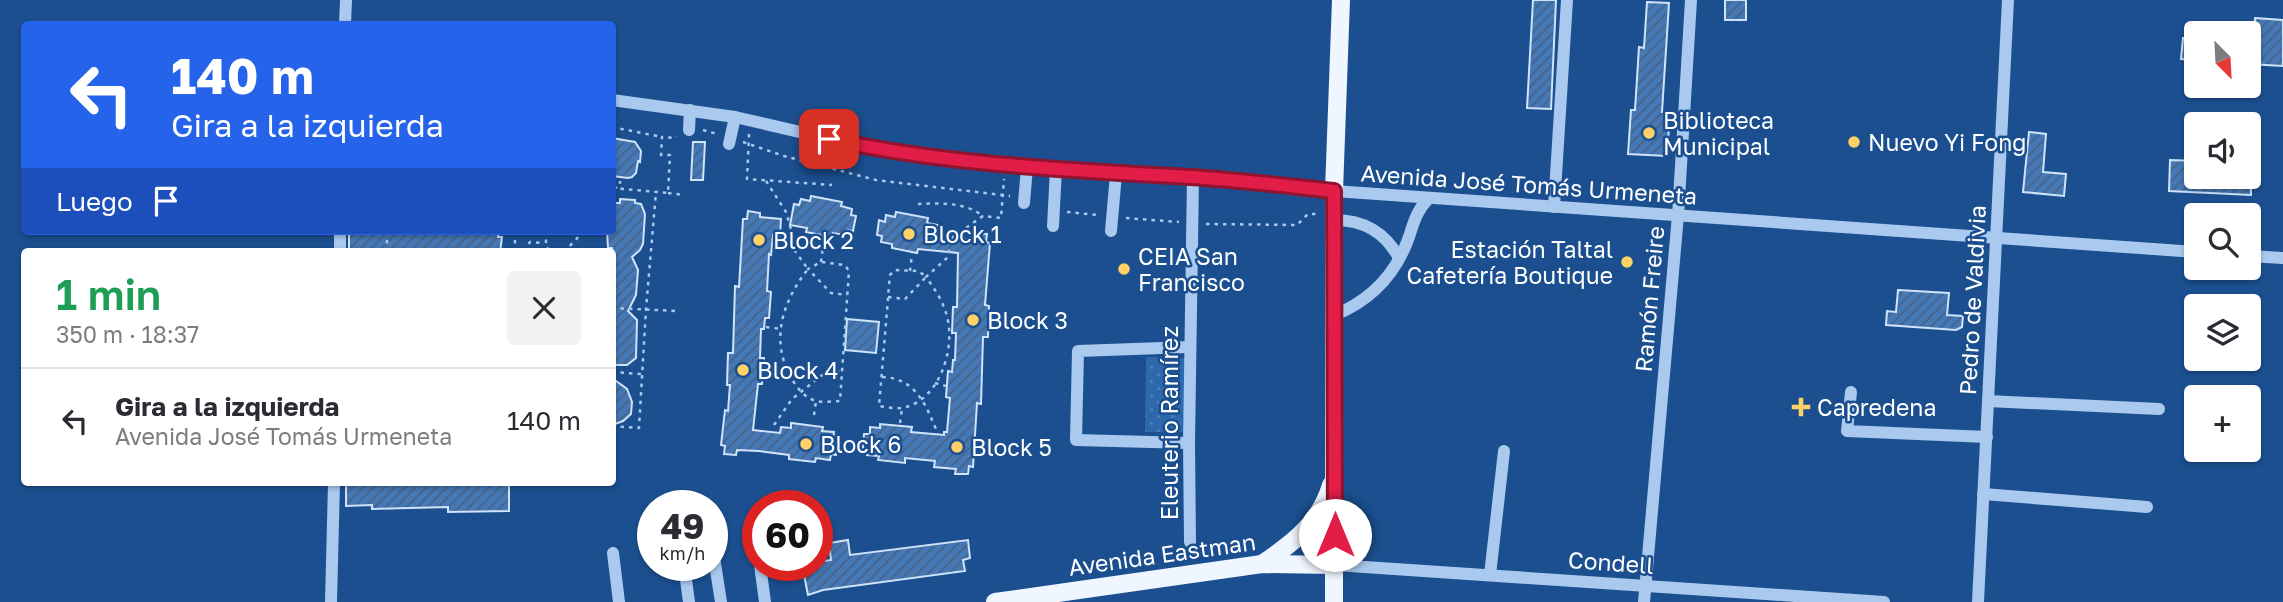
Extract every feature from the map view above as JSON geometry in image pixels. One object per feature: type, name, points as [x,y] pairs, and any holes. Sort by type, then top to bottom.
[{"type":"main road","points":[[1334,602],[1334,191],[1341,0]]},
{"type":"main road","points":[[1262,564],[1292,544],[1313,522],[1328,495],[1335,465]]},
{"type":"main road","name":"Avenida Eastman","points":[[995,602],[1262,564],[1335,565]]},
{"type":"street","points":[[345,21],[346,0]]},
{"type":"street","points":[[1555,207],[1567,0]]},
{"type":"street","name":"Ramón Freire","points":[[1644,602],[1678,215],[1691,0]]},
{"type":"street","name":"Pedro de Valdivia","points":[[1978,602],[2008,0]]},
{"type":"street","name":"Avenida José Tomás Urmeneta","points":[[616,101],[735,117],[882,151],[1006,165],[2184,251]]},
{"type":"street","points":[[688,128],[690,110]]},
{"type":"street","points":[[730,141],[735,117]]},
{"type":"street","points":[[1024,200],[1027,167]]},
{"type":"street","points":[[1053,226],[1055,169]]},
{"type":"street","points":[[1111,230],[1116,174]]},
{"type":"street","name":"Eleuterio Ramírez","points":[[1190,542],[1193,177]]},
{"type":"street","points":[[1335,315],[1370,295],[1389,275],[1399,258],[1415,216],[1429,198]]},
{"type":"street","points":[[1334,220],[1347,220],[1371,227],[1388,240],[1399,258]]},
{"type":"street","points":[[2261,257],[2283,258]]},
{"type":"street","points":[[1189,443],[1076,440],[1078,351],[1190,347]]},
{"type":"street","points":[[1851,392],[1847,431],[1987,437]]},
{"type":"street","points":[[1988,401],[2160,409]]},
{"type":"street","points":[[1490,575],[1504,452]]},
{"type":"street","points":[[331,602],[334,486]]},
{"type":"street","points":[[1983,494],[2147,507]]},
{"type":"street","points":[[612,553],[620,602]]},
{"type":"street","name":"Condell","points":[[1335,565],[1884,602]]},
{"type":"street","points":[[686,581],[689,602]]},
{"type":"street","points":[[718,581],[721,602]]},
{"type":"street","points":[[762,581],[765,602]]},
{"type":"path","points":[[750,120],[747,179],[832,186]]},
{"type":"path","points":[[616,128],[675,138],[676,124],[876,180],[1003,195],[1024,200]]},
{"type":"path","points":[[662,137],[661,155],[670,155],[668,193]]},
{"type":"path","points":[[918,204],[961,206],[975,210],[983,216],[1000,218],[1006,165]]},
{"type":"path","points":[[616,187],[620,185],[620,181]]},
{"type":"path","points":[[766,181],[786,212],[792,233],[792,247],[831,293],[847,295]]},
{"type":"path","points":[[616,189],[684,195]]},
{"type":"path","points":[[616,426],[639,428],[656,192]]},
{"type":"path","points":[[948,257],[950,239],[983,216]]},
{"type":"path","points":[[546,235],[548,248]]},
{"type":"path","points":[[568,248],[580,235]]},
{"type":"path","points":[[821,262],[824,240]]},
{"type":"path","points":[[527,248],[530,243],[546,243]]},
{"type":"path","points":[[910,271],[912,254]]},
{"type":"path","points":[[888,297],[905,299],[948,257],[955,256]]},
{"type":"path","points":[[821,262],[847,266],[839,401],[816,401],[800,392],[782,358],[781,328],[784,308],[808,269],[821,262]]},
{"type":"path","points":[[892,271],[910,271],[919,271],[939,295],[947,318],[947,354],[942,372],[920,402],[902,409],[879,406],[892,271]]},
{"type":"path","points":[[616,308],[677,311]]},
{"type":"path","points":[[947,318],[952,320]]},
{"type":"path","points":[[766,327],[781,328]]},
{"type":"path","points":[[771,371],[787,371]]},
{"type":"path","points":[[616,372],[642,374]]},
{"type":"path","points":[[774,425],[800,392],[826,372],[842,372]]},
{"type":"path","points":[[881,377],[897,377],[923,398],[939,434]]},
{"type":"path","points":[[935,383],[946,386]]},
{"type":"path","points":[[814,415],[816,401]]},
{"type":"path","points":[[900,423],[902,409]]},
{"type":"shaded area","points":[[1146,357],[1186,358],[1185,432],[1145,432]]},
{"type":"building","points":[[1533,0],[1556,0],[1551,109],[1527,108]]},
{"type":"building","points":[[1725,0],[1746,0],[1746,20],[1725,20]]},
{"type":"building","points":[[1647,2],[1669,3],[1662,112],[1670,112],[1667,156],[1628,154],[1631,110],[1635,110],[1639,47],[1644,48]]},
{"type":"building","points":[[2255,18],[2283,20],[2283,66],[2261,65],[2261,21],[2255,21]]},
{"type":"building","points":[[2183,38],[2184,38],[2184,59],[2181,59]]},
{"type":"building","points":[[2029,132],[2046,134],[2043,172],[2066,174],[2064,196],[2023,192]]},
{"type":"building","points":[[616,139],[635,142],[641,151],[636,173],[628,178],[616,176]]},
{"type":"building","points":[[693,142],[705,142],[703,180],[691,180]]},
{"type":"building","points":[[2170,160],[2184,161],[2184,189],[2251,189],[2251,195],[2169,191]]},
{"type":"building","name":"Block 1","points":[[811,196],[842,202],[841,206],[852,209],[851,215],[856,216],[853,231],[848,230],[847,235],[833,233],[832,237],[806,232],[807,228],[790,225],[794,204],[799,205],[801,199],[810,201]]},
{"type":"building","points":[[620,199],[635,200],[635,203],[641,204],[645,214],[643,244],[632,257],[638,270],[636,295],[628,311],[637,320],[636,358],[627,365],[616,365],[616,248],[608,248],[607,235],[616,235],[616,203],[620,203]]},
{"type":"building","points":[[748,211],[760,213],[760,217],[781,219],[780,236],[773,235],[771,255],[769,254],[769,318],[765,318],[764,329],[761,329],[760,358],[764,358],[762,384],[758,384],[753,430],[780,433],[781,427],[791,428],[791,423],[823,427],[822,431],[834,432],[833,439],[838,440],[836,455],[831,454],[830,460],[816,458],[815,462],[789,459],[789,455],[759,451],[737,450],[736,455],[724,454],[725,446],[721,445],[725,410],[728,411],[728,353],[733,353],[735,286],[739,287],[743,219],[747,219]]},
{"type":"building","points":[[896,212],[928,218],[927,223],[938,225],[937,231],[942,232],[941,238],[972,240],[973,233],[987,234],[986,242],[990,243],[985,305],[989,306],[988,337],[983,337],[981,404],[977,403],[973,467],[969,466],[968,474],[955,474],[956,469],[934,467],[935,461],[905,458],[905,463],[878,460],[879,456],[867,455],[868,449],[863,448],[864,434],[870,434],[870,427],[880,428],[880,424],[912,427],[911,432],[944,435],[944,432],[947,432],[950,398],[946,397],[948,371],[952,372],[955,360],[956,333],[952,333],[953,307],[957,307],[958,253],[918,249],[917,253],[892,248],[892,244],[881,242],[882,236],[877,235],[879,220],[885,222],[886,215],[895,217]]},
{"type":"building","points":[[349,235],[502,237],[501,248],[349,248]]},
{"type":"building","points":[[1898,290],[1949,293],[1947,315],[1963,316],[1962,327],[1956,330],[1886,325],[1887,311],[1896,312]]},
{"type":"building","points":[[847,319],[879,322],[876,353],[845,350]]},
{"type":"building","points":[[616,381],[627,389],[632,402],[631,414],[616,424]]},
{"type":"building","points":[[346,486],[509,486],[509,511],[448,512],[448,507],[372,509],[372,505],[346,506]]},
{"type":"building","points":[[848,540],[850,555],[968,540],[970,558],[963,560],[965,571],[823,590],[808,595],[805,581],[833,581],[833,542]]},
{"type":"place","name":"Biblioteca Municipal","points":[[1649,133]]},
{"type":"place","name":"Nuevo Yi Fong","points":[[1854,142]]},
{"type":"place","name":"Block 1","points":[[909,234]]},
{"type":"place","name":"Block 2","points":[[759,240]]},
{"type":"place","name":"Estación Taltal Cafetería Boutique","points":[[1627,262]]},
{"type":"place","name":"CEIA San Francisco","points":[[1124,269]]},
{"type":"place","name":"Block 3","points":[[973,320]]},
{"type":"place","name":"Block 4","points":[[743,370]]},
{"type":"place","name":"Capredena","points":[[1801,407]]},
{"type":"place","name":"Block 6","points":[[806,444]]},
{"type":"place","name":"Block 5","points":[[957,447]]},
{"type":"route","points":[[829,139],[882,151],[934,158],[1116,174],[1193,177],[1334,191],[1335,535]]}]
